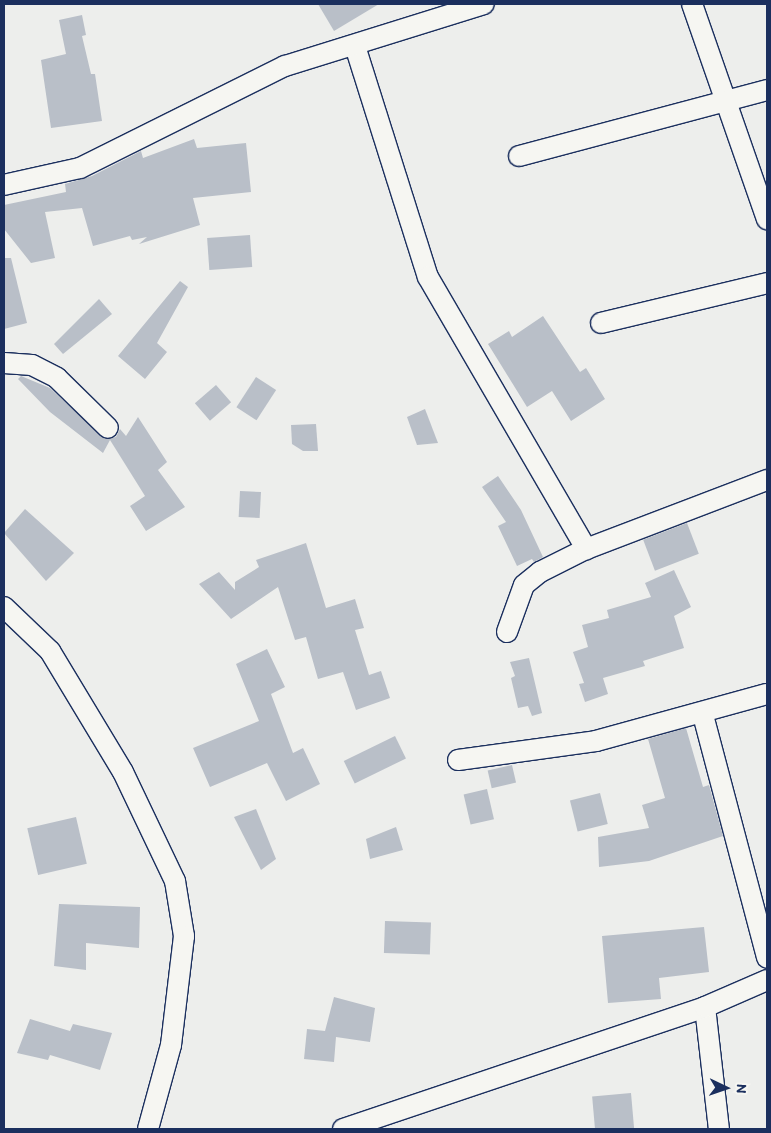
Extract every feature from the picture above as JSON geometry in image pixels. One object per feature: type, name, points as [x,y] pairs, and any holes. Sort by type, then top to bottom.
[{"type":"street","points":[[4,185],[80,168],[285,66],[484,4]]},
{"type":"street","points":[[692,4],[767,219]]},
{"type":"street","points":[[354,46],[428,277],[586,549]]},
{"type":"street","points":[[519,156],[767,90]]},
{"type":"street","points":[[601,323],[767,282]]},
{"type":"street","points":[[4,362],[32,365],[58,378],[108,428]]},
{"type":"street","points":[[507,632],[524,585],[586,549],[767,480]]},
{"type":"street","points":[[4,607],[50,651],[123,772],[175,881],[184,936],[171,1045],[148,1129]]},
{"type":"street","points":[[458,760],[596,741],[703,715],[767,694]]},
{"type":"street","points":[[703,715],[767,958]]},
{"type":"street","points":[[344,1129],[705,1007],[767,980]]},
{"type":"street","points":[[705,1007],[719,1129]]},
{"type":"building","points":[[318,4],[379,4],[334,31]]},
{"type":"building","points":[[82,15],[86,35],[82,36],[91,74],[95,74],[102,121],[51,128],[41,60],[66,54],[59,20]]},
{"type":"building","points":[[194,139],[197,148],[246,143],[251,192],[193,198],[200,225],[139,244],[147,237],[132,240],[130,236],[93,246],[82,208],[45,212],[55,258],[31,263],[4,229],[4,205],[66,192],[65,184],[92,176],[141,151],[143,158]]},
{"type":"building","points":[[250,235],[252,267],[209,270],[207,238]]},
{"type":"building","points":[[4,258],[11,258],[27,323],[4,329]]},
{"type":"building","points":[[180,281],[188,287],[157,343],[167,352],[145,379],[118,356]]},
{"type":"building","points":[[99,299],[112,314],[63,354],[54,344]]},
{"type":"building","points":[[543,316],[580,372],[586,368],[605,399],[571,421],[552,391],[527,407],[488,344],[509,331],[512,337]]},
{"type":"building","points":[[21,376],[50,388],[105,439],[116,437],[120,429],[126,436],[138,417],[167,462],[158,470],[185,507],[146,531],[130,506],[145,496],[110,440],[103,453],[50,412],[18,379]]},
{"type":"building","points":[[256,377],[276,390],[257,420],[236,407]]},
{"type":"building","points":[[216,385],[231,402],[210,421],[195,403]]},
{"type":"building","points":[[425,409],[438,443],[417,445],[407,417]]},
{"type":"building","points":[[316,424],[318,451],[303,451],[292,444],[291,425]]},
{"type":"building","points":[[498,476],[521,510],[543,557],[534,562],[532,559],[517,566],[498,526],[506,522],[482,487]]},
{"type":"building","points":[[240,491],[261,492],[260,518],[239,517]]},
{"type":"building","points":[[25,509],[74,553],[46,581],[4,533]]},
{"type":"building","points":[[687,523],[699,554],[655,571],[643,540]]},
{"type":"building","points":[[306,543],[326,608],[355,599],[364,628],[355,630],[369,675],[381,671],[390,698],[356,710],[343,672],[318,679],[306,637],[295,640],[278,587],[231,619],[199,584],[219,572],[235,590],[235,582],[259,567],[256,560]]},
{"type":"building","points":[[674,570],[691,607],[674,616],[684,648],[643,661],[645,666],[603,678],[608,694],[585,702],[579,684],[584,683],[573,652],[588,647],[582,625],[609,618],[607,610],[651,597],[645,583]]},
{"type":"building","points":[[267,649],[285,687],[271,694],[293,753],[303,748],[320,784],[286,801],[267,763],[210,787],[193,748],[259,721],[236,664]]},
{"type":"building","points":[[529,658],[542,713],[532,716],[528,706],[518,708],[511,678],[515,676],[510,662]]},
{"type":"building","points":[[686,728],[703,787],[709,785],[723,836],[649,861],[599,867],[598,837],[649,828],[642,805],[665,798],[648,739]]},
{"type":"building","points":[[395,736],[406,758],[355,783],[344,761]]},
{"type":"building","points":[[512,765],[516,783],[492,788],[488,771]]},
{"type":"building","points":[[487,789],[494,819],[471,825],[464,794]]},
{"type":"building","points":[[600,793],[608,824],[578,832],[570,800]]},
{"type":"building","points":[[256,809],[276,859],[261,870],[234,817]]},
{"type":"building","points":[[76,817],[87,864],[38,875],[27,828]]},
{"type":"building","points":[[396,827],[403,850],[370,859],[366,839]]},
{"type":"building","points":[[59,904],[140,907],[139,948],[86,943],[86,970],[54,966]]},
{"type":"building","points":[[385,921],[431,923],[430,955],[384,953]]},
{"type":"building","points":[[704,927],[709,972],[659,978],[661,999],[608,1003],[602,936]]},
{"type":"building","points":[[334,997],[375,1008],[370,1042],[336,1037],[334,1062],[304,1059],[307,1029],[325,1031]]},
{"type":"building","points":[[30,1019],[70,1031],[73,1024],[112,1033],[100,1070],[50,1055],[48,1060],[17,1053]]},
{"type":"building","points":[[631,1093],[634,1129],[595,1129],[592,1096]]}]
